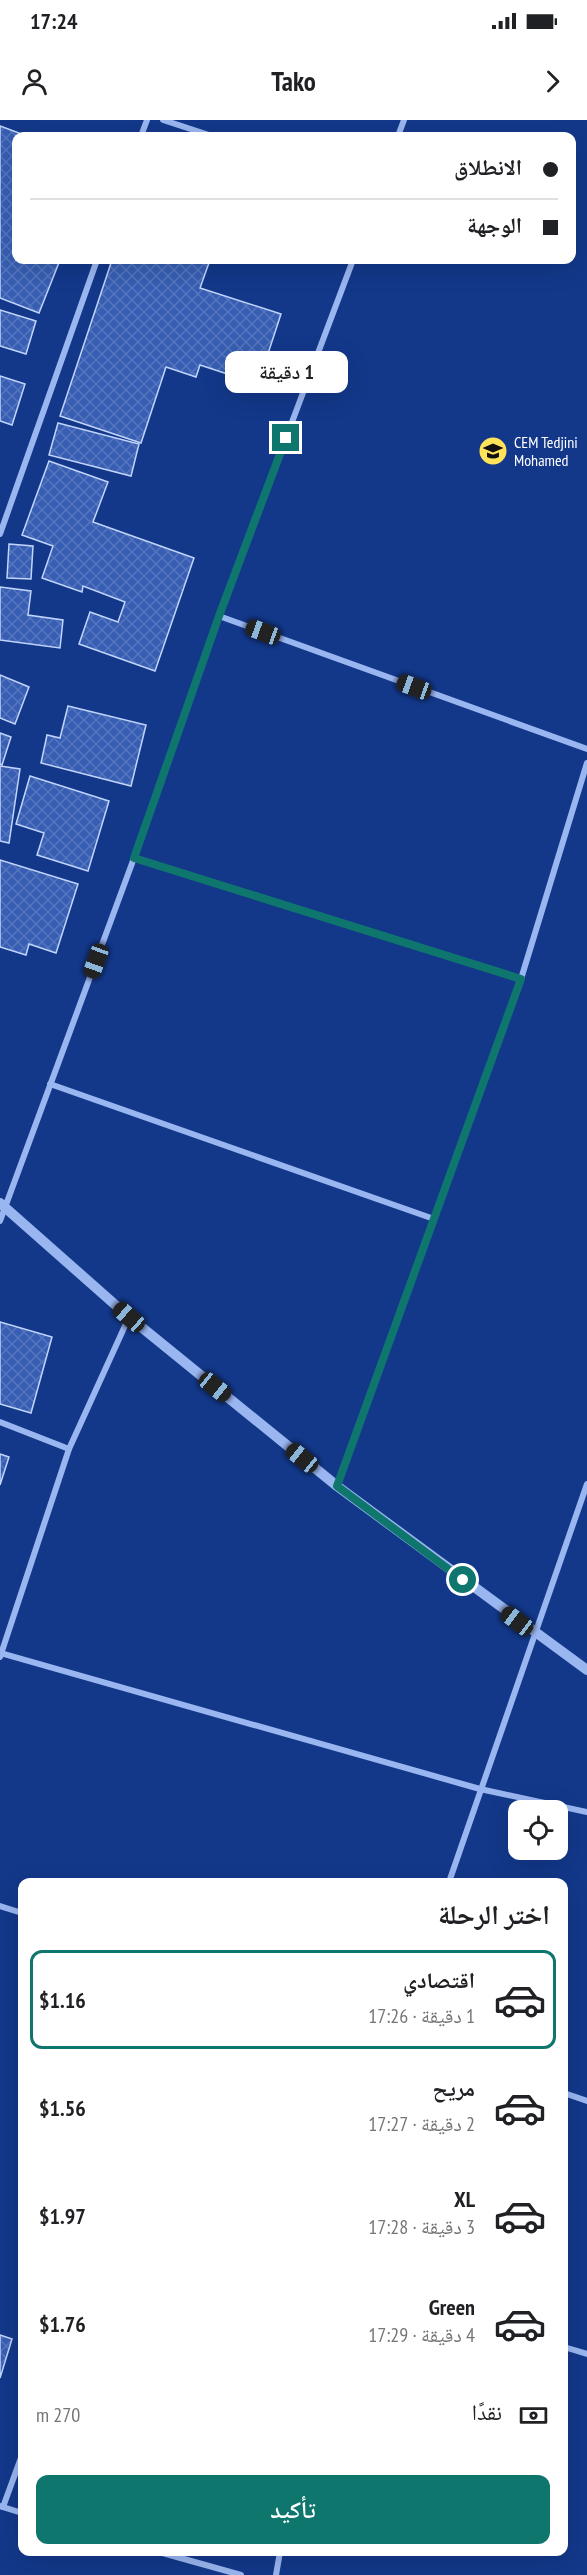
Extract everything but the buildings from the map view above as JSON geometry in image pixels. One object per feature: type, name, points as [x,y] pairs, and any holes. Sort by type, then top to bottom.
[{"type":"street","points":[[163,120],[200,132]]},
{"type":"street","points":[[0,534],[96,264]]},
{"type":"street","points":[[0,1221],[3,1205],[134,858],[219,616],[351,264]]},
{"type":"street","points":[[219,616],[587,749]]},
{"type":"street","points":[[337,1486],[521,979],[587,763]]},
{"type":"street","points":[[134,858],[521,979]]},
{"type":"street","points":[[50,1084],[434,1219]]},
{"type":"street","points":[[3,1205],[129,1317],[337,1486],[535,1634],[587,1670]]},
{"type":"street","points":[[129,1317],[69,1449],[0,1655],[480,1788],[587,1812]]},
{"type":"street","points":[[0,1422],[69,1449]]},
{"type":"street","points":[[450,1878],[587,1485]]},
{"type":"street","points":[[0,1906],[18,1911]]},
{"type":"street","points":[[568,2094],[587,2101]]},
{"type":"street","points":[[568,2348],[587,2354]]},
{"type":"street","points":[[18,2466],[2,2507],[18,2512]]},
{"type":"street","points":[[173,2556],[241,2575]]},
{"type":"street","points":[[276,2575],[279,2556]]},
{"type":"place","name":"CEM Tedjini Mohamed","points":[[493,451]]},
{"type":"route","points":[[286,438],[219,616],[134,858],[521,979],[337,1486],[463,1580]]}]
